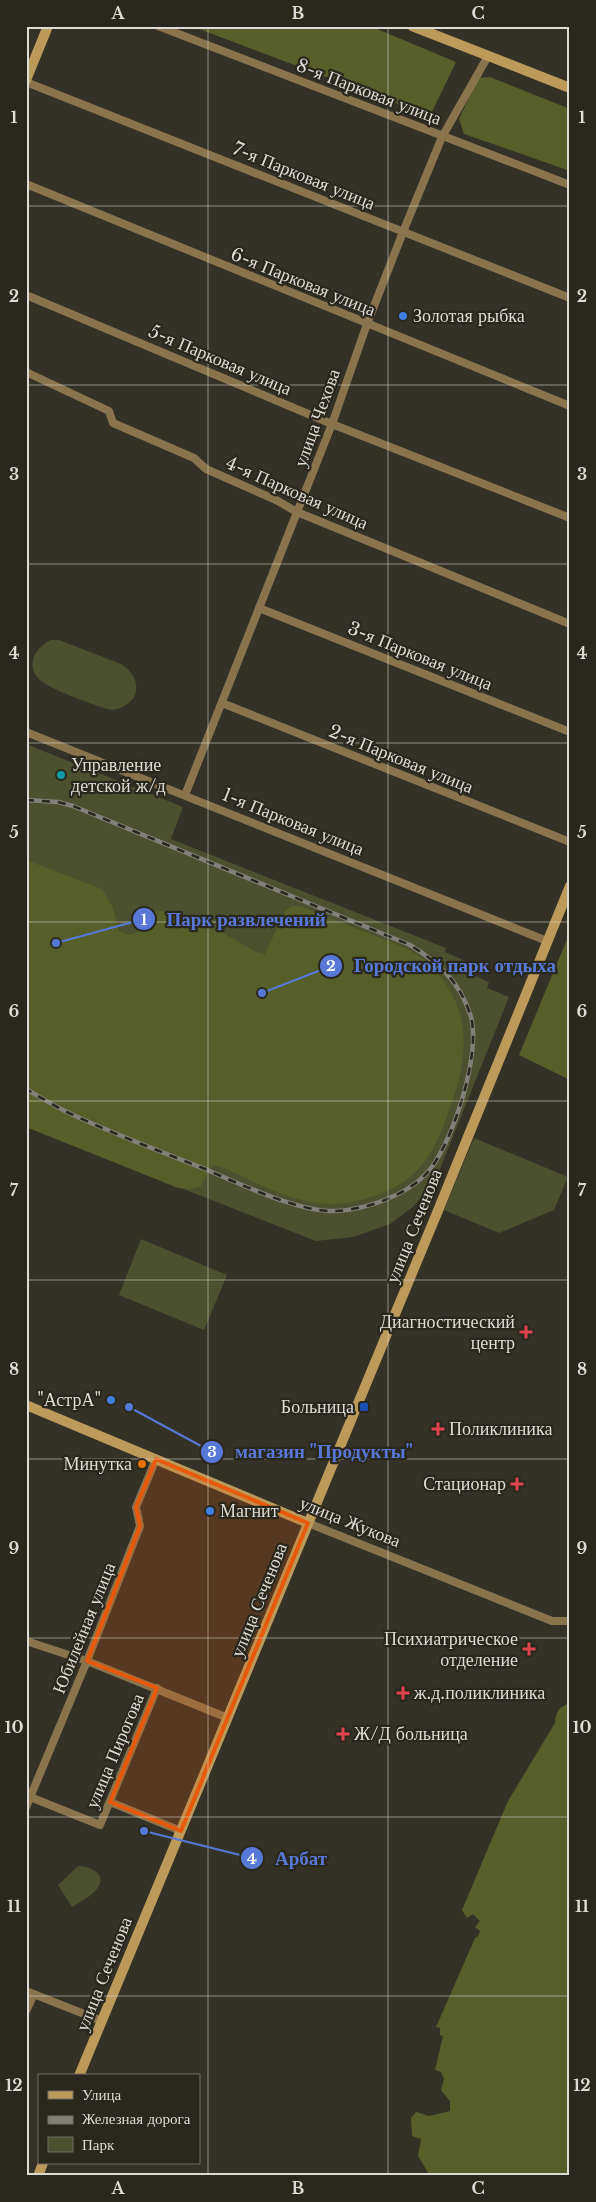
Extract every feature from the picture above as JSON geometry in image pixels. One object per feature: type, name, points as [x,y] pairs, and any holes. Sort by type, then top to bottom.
[{"type":"main road","points":[[26,81],[48,26]]},
{"type":"main road","points":[[412,26],[570,88]]},
{"type":"main road","name":"улица Сеченова","points":[[81,2074],[570,886]]},
{"type":"main road","name":"улица Жукова","points":[[26,1405],[308,1523]]},
{"type":"main road","points":[[38,2176],[43,2164]]},
{"type":"street","name":"8-я Парковая улица","points":[[158,26],[570,185]]},
{"type":"street","name":"улица Чехова","points":[[185,795],[298,512],[403,232],[442,137],[488,56]]},
{"type":"street","name":"7-я Парковая улица","points":[[26,81],[570,298]]},
{"type":"street","name":"6-я Парковая улица","points":[[26,184],[570,406]]},
{"type":"street","name":"5-я Парковая улица","points":[[26,295],[332,424],[570,518]]},
{"type":"street","name":"4-я Парковая улица","points":[[26,372],[109,411],[113,424],[194,458],[206,469],[276,500],[298,512],[570,624]]},
{"type":"street","name":"3-я Парковая улица","points":[[259,608],[570,732]]},
{"type":"street","name":"2-я Парковая улица","points":[[222,703],[570,842]]},
{"type":"street","name":"1-я Парковая улица","points":[[26,732],[547,941]]},
{"type":"street","name":"Юбилейная улица","points":[[26,1807],[87,1661],[140,1526],[136,1507],[156,1459]]},
{"type":"street","name":"улица Жукова","points":[[308,1523],[552,1621],[570,1621]]},
{"type":"street","points":[[26,1641],[87,1661],[228,1718]]},
{"type":"street","name":"улица Пирогова","points":[[30,1797],[100,1825],[157,1688]]},
{"type":"street","points":[[110,1802],[181,1831]]},
{"type":"street","points":[[26,2011],[30,1992],[102,2021]]},
{"type":"highlighted area","points":[[156,1459],[308,1523],[181,1831],[110,1802],[157,1688],[87,1661],[140,1526],[136,1507]]},
{"type":"green space","points":[[191,26],[370,26],[456,62],[430,116]]},
{"type":"green space","points":[[490,77],[570,109],[570,171],[464,134],[459,119],[478,78]]},
{"type":"green space","points":[[51,640],[59,640],[121,664],[134,677],[136,691],[133,698],[129,703],[112,710],[74,697],[45,684],[35,674],[32,663],[41,647]]},
{"type":"green space","points":[[26,744],[183,807],[171,839],[446,948],[445,952],[472,964],[468,973],[489,982],[487,988],[509,997],[436,1179],[414,1206],[390,1224],[353,1237],[316,1241],[26,1127]]},
{"type":"green space","points":[[26,860],[102,889],[113,908],[119,931],[129,935],[136,933],[150,911],[164,911],[192,918],[218,930],[256,952],[265,954],[285,911],[291,906],[300,906],[402,946],[424,959],[445,982],[455,1000],[461,1018],[464,1037],[460,1076],[454,1096],[437,1141],[423,1164],[402,1183],[383,1193],[352,1202],[318,1203],[303,1201],[289,1196],[213,1165],[201,1186],[189,1189],[178,1188],[26,1127]]},
{"type":"green space","points":[[570,932],[570,1080],[519,1055]]},
{"type":"green space","points":[[474,1138],[568,1177],[554,1210],[499,1233],[444,1210]]},
{"type":"green space","points":[[141,1239],[227,1275],[204,1330],[119,1295]]},
{"type":"green space","points":[[570,1703],[570,2176],[430,2176],[418,2156],[421,2139],[412,2136],[411,2118],[416,2112],[429,2116],[450,2111],[450,2101],[441,2090],[444,2079],[441,2072],[435,2070],[443,2036],[440,2035],[440,2028],[436,2027],[475,1938],[480,1931],[475,1927],[480,1921],[473,1914],[467,1918],[462,1910],[508,1801],[555,1723],[559,1710]]},
{"type":"green space","points":[[78,1866],[93,1870],[100,1876],[101,1880],[94,1893],[72,1907],[58,1885]]},
{"type":"railway","points":[[26,800],[58,802],[73,806],[410,945],[439,966],[454,982],[470,1014],[473,1030],[469,1073],[463,1097],[446,1143],[436,1161],[417,1182],[397,1195],[349,1210],[322,1210],[288,1203],[86,1121],[26,1089]]},
{"type":"place","name":"Золотая рыбка","points":[[403,316]]},
{"type":"place","name":"Управление детской ж/д","points":[[61,775]]},
{"type":"place","name":"Парк развлечений","points":[[56,943]]},
{"type":"place","name":"Городской парк отдыха","points":[[262,993]]},
{"type":"place","name":"Диагностический центр","points":[[526,1332]]},
{"type":"place","name":"\"АстрА\"","points":[[111,1400]]},
{"type":"place","name":"магазин \"Продукты\"","points":[[129,1407]]},
{"type":"place","name":"Больница","points":[[364,1407]]},
{"type":"place","name":"Поликлиника","points":[[438,1429]]},
{"type":"place","name":"Минутка","points":[[142,1464]]},
{"type":"place","name":"Стационар","points":[[517,1484]]},
{"type":"place","name":"Магнит","points":[[210,1511]]},
{"type":"place","name":"Психиатрическое отделение","points":[[529,1649]]},
{"type":"place","name":"ж.д.поликлиника","points":[[403,1693]]},
{"type":"place","name":"Ж/Д больница","points":[[343,1734]]},
{"type":"place","name":"Арбат","points":[[144,1831]]}]
